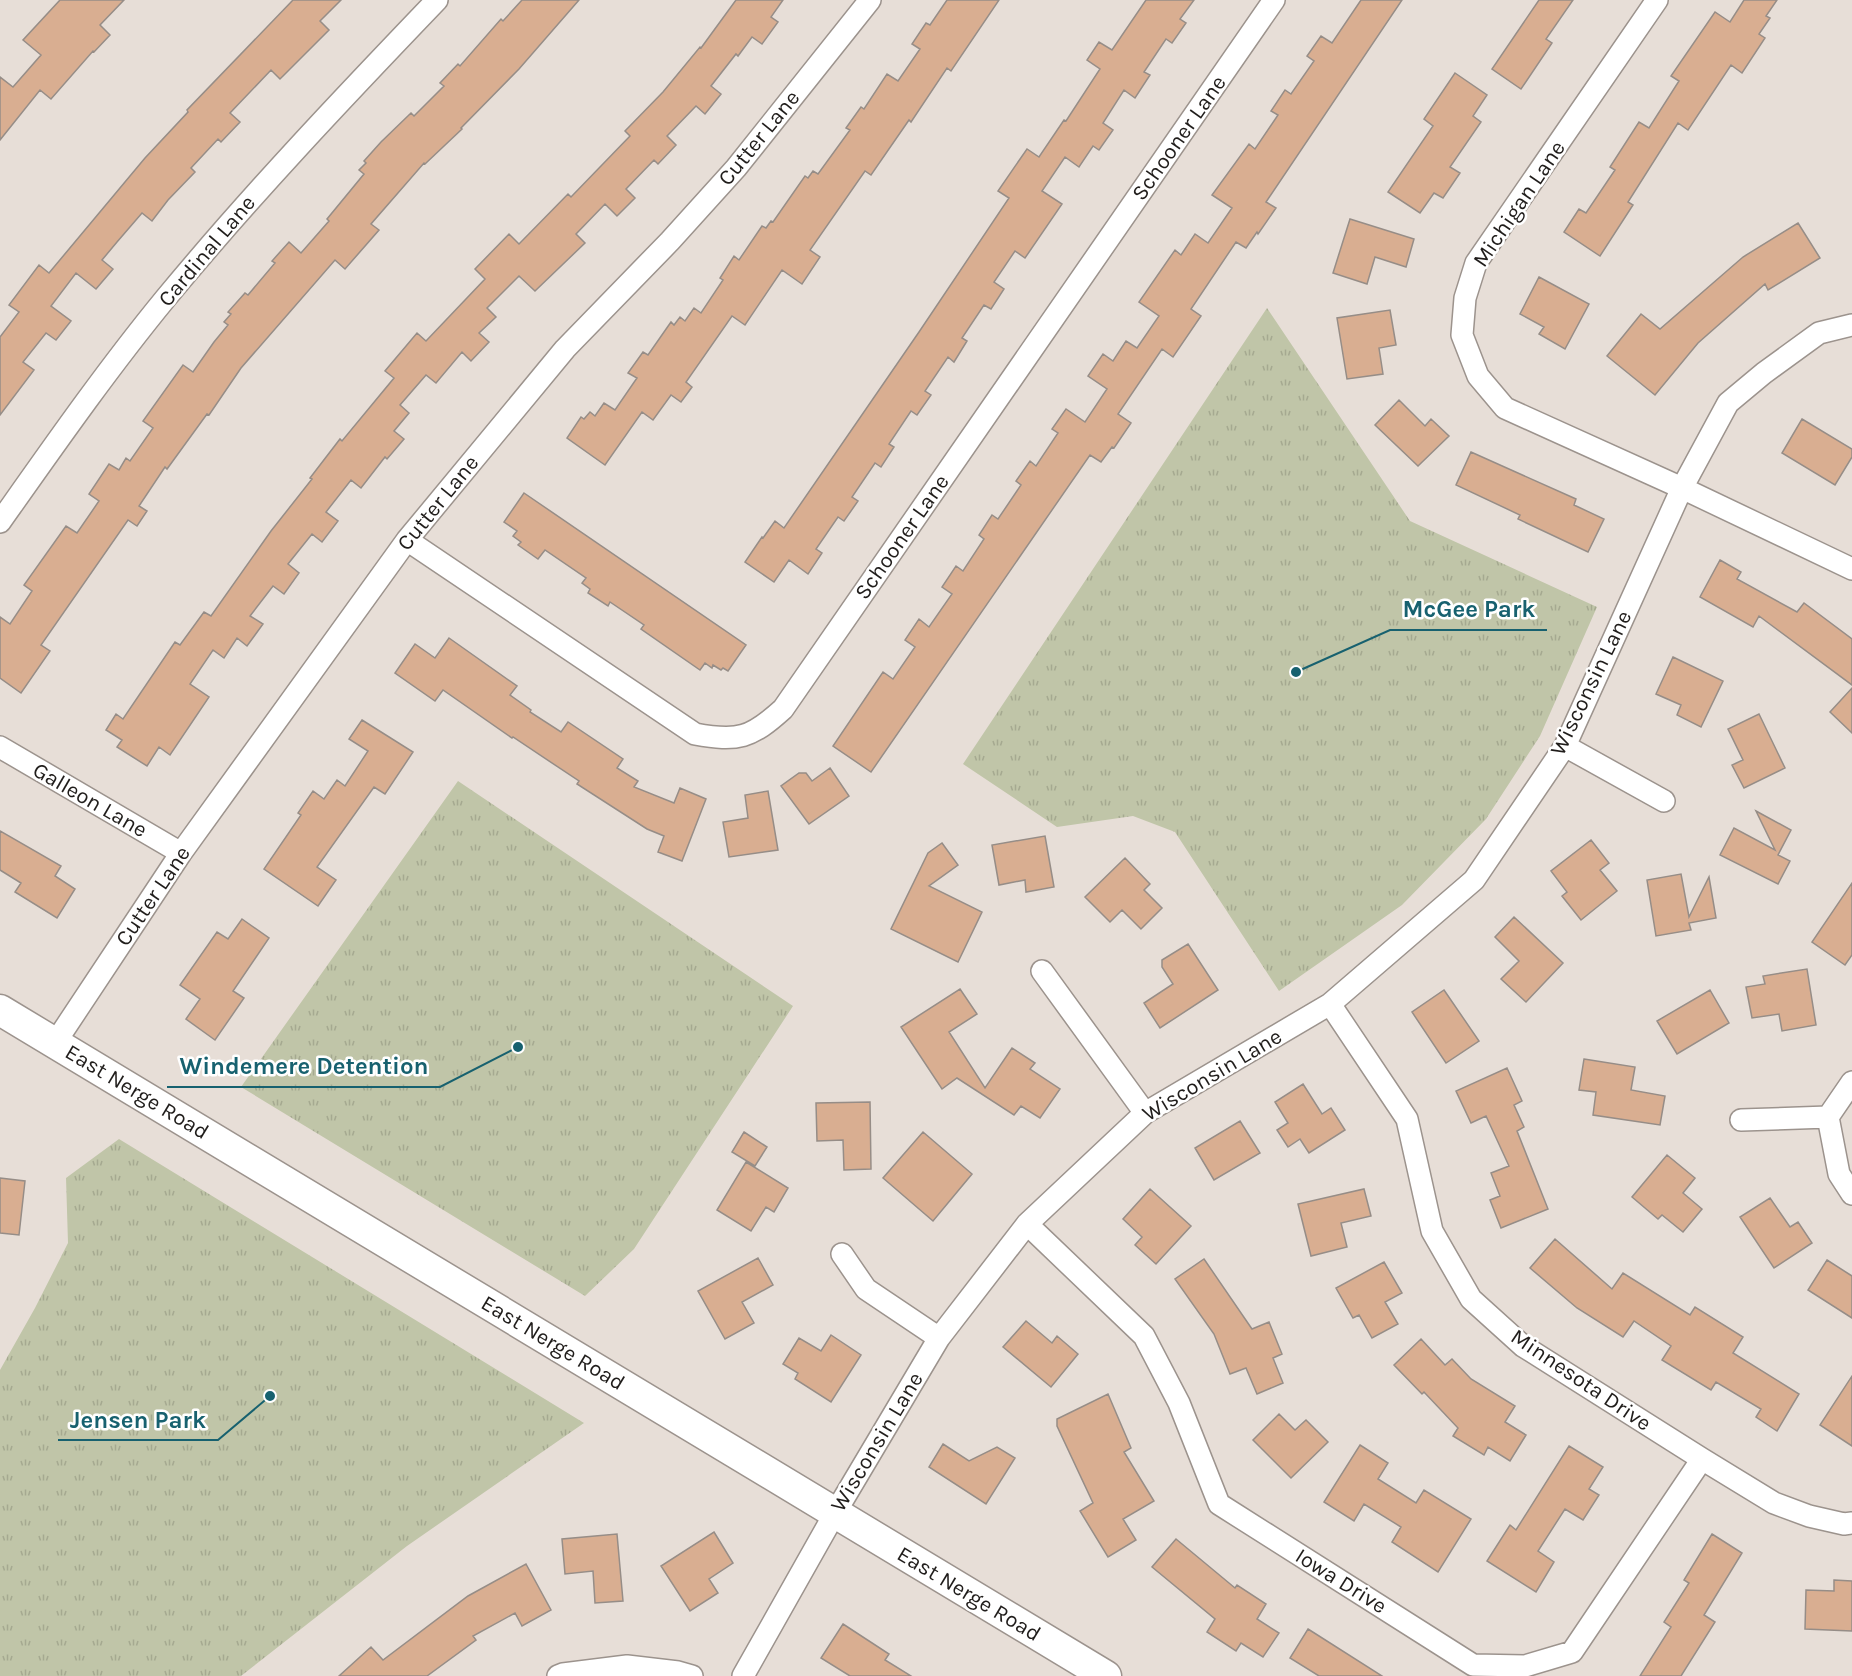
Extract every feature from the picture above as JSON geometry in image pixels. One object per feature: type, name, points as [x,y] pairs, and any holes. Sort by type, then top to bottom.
[{"type":"main road","name":"East Nerge Road","points":[[0,1010],[1106,1676]]},
{"type":"street","name":"Cardinal Lane","points":[[0,522],[72,420],[165,300],[257,192],[437,0]]},
{"type":"street","name":"Cutter Lane","points":[[55,1043],[181,853],[407,540],[565,349],[670,241],[736,168],[870,0]]},
{"type":"street","name":"Schooner Lane","points":[[407,540],[695,734],[721,739],[745,735],[763,727],[783,709],[1274,0]]},
{"type":"street","name":"Michigan Lane","points":[[1658,0],[1476,264],[1465,298],[1462,335],[1479,376],[1505,408],[1682,488],[1852,569]]},
{"type":"street","name":"Wisconsin Lane","points":[[743,1676],[835,1513],[939,1338],[1027,1224],[1145,1113],[1330,1004],[1474,880],[1565,746],[1682,488],[1728,403],[1764,373],[1819,333],[1852,325]]},
{"type":"street","points":[[1565,746],[1664,801]]},
{"type":"street","name":"Galleon Lane","points":[[0,747],[181,853]]},
{"type":"street","points":[[1042,971],[1145,1113]]},
{"type":"street","name":"Minnesota Drive","points":[[1330,1004],[1407,1119],[1432,1231],[1471,1299],[1523,1346],[1774,1503],[1809,1516],[1844,1524],[1852,1523]]},
{"type":"street","points":[[1852,1082],[1828,1117],[1839,1174],[1852,1194]]},
{"type":"street","points":[[1741,1120],[1828,1117]]},
{"type":"street","name":"Iowa Drive","points":[[1027,1224],[1144,1336],[1179,1403],[1219,1504],[1473,1665],[1526,1666],[1572,1653],[1702,1460]]},
{"type":"street","points":[[842,1254],[866,1289],[939,1338]]},
{"type":"street","points":[[558,1676],[627,1666],[678,1672],[692,1676]]},
{"type":"green space","points":[[1267,308],[1410,521],[1597,607],[1540,736],[1486,819],[1402,905],[1279,991],[1175,832],[1133,816],[1057,827],[963,764]]},
{"type":"green space","points":[[458,781],[793,1006],[634,1249],[585,1296],[241,1087]]},
{"type":"green space","points":[[119,1139],[584,1423],[407,1546],[241,1676],[0,1676],[0,1370],[68,1243],[66,1178]]},
{"type":"building","points":[[60,0],[124,0],[100,25],[110,35],[51,99],[40,90],[0,140],[0,77],[13,87],[41,55],[23,40]]},
{"type":"building","points":[[293,0],[341,0],[320,21],[329,30],[280,79],[271,70],[230,113],[240,122],[221,142],[218,139],[191,168],[195,172],[168,200],[152,221],[142,213],[117,242],[102,260],[113,269],[96,289],[76,273],[51,306],[71,321],[56,340],[46,333],[23,362],[34,370],[0,415],[0,337],[19,312],[9,305],[39,265],[49,273],[145,158],[188,112],[187,110]]},
{"type":"building","points":[[522,0],[579,0],[519,69],[462,129],[424,163],[371,224],[379,230],[345,269],[335,260],[241,368],[209,415],[207,414],[167,469],[165,467],[139,506],[147,511],[137,526],[128,520],[41,645],[50,651],[21,693],[0,678],[0,617],[10,624],[32,591],[24,585],[66,526],[77,533],[99,501],[89,494],[109,464],[119,470],[126,458],[130,461],[153,428],[143,421],[183,365],[193,372],[228,325],[224,322],[231,314],[228,312],[245,293],[248,295],[275,263],[272,261],[289,242],[301,253],[329,221],[327,219],[364,174],[359,170],[366,163],[364,161],[411,113],[414,116],[444,86],[440,83],[458,64],[460,66],[501,19],[503,21]]},
{"type":"building","points":[[736,0],[783,0],[771,17],[778,22],[762,44],[752,37],[711,86],[721,94],[705,114],[696,106],[667,136],[676,145],[658,164],[654,160],[626,189],[635,198],[617,216],[605,204],[576,234],[585,243],[535,291],[519,276],[487,308],[496,317],[479,333],[489,342],[471,361],[462,352],[436,383],[426,375],[400,405],[409,413],[394,431],[404,439],[387,459],[385,457],[361,488],[351,480],[326,512],[338,521],[322,542],[312,534],[288,564],[299,573],[284,594],[273,586],[250,616],[263,624],[247,646],[237,638],[224,658],[213,650],[190,684],[209,697],[170,755],[159,747],[147,766],[117,747],[122,740],[106,730],[116,714],[123,719],[175,642],[180,645],[204,612],[211,616],[271,531],[312,479],[310,478],[340,439],[342,441],[394,378],[385,371],[417,333],[426,341],[485,279],[475,269],[509,234],[519,244],[568,194],[571,197],[630,136],[625,131],[701,48]]},
{"type":"building","points":[[947,0],[999,0],[951,71],[947,68],[911,122],[909,120],[871,175],[865,171],[810,250],[820,257],[802,284],[782,270],[745,325],[732,316],[686,382],[692,387],[681,402],[671,395],[653,420],[642,412],[605,465],[567,438],[581,417],[584,419],[590,412],[595,416],[604,403],[615,410],[637,378],[628,373],[643,352],[648,355],[671,322],[674,325],[680,317],[685,321],[694,308],[701,313],[723,280],[720,278],[734,256],[739,260],[762,226],[766,228],[771,221],[773,222],[805,176],[808,178],[813,171],[818,174],[850,130],[846,128],[861,107],[864,109],[887,74],[898,81],[920,49],[912,44],[926,23],[930,25]]},
{"type":"building","points":[[1146,0],[1194,0],[1180,19],[1186,23],[1172,43],[1166,39],[1144,72],[1150,75],[1135,98],[1124,90],[1103,123],[1113,130],[1099,150],[1093,146],[1079,167],[1065,157],[1042,191],[1062,204],[1025,258],[1015,251],[994,282],[1004,289],[991,309],[984,305],[962,338],[967,341],[954,362],[948,357],[925,391],[931,395],[917,415],[911,411],[889,444],[894,447],[881,467],[875,463],[852,497],[858,501],[844,521],[838,517],[816,549],[822,553],[808,574],[789,560],[774,582],[745,562],[775,521],[784,528],[919,332],[1009,198],[998,191],[1027,149],[1039,157],[1064,120],[1066,121],[1100,69],[1087,60],[1099,42],[1112,50]]},
{"type":"building","points":[[1361,0],[1402,0],[1266,202],[1276,208],[1246,248],[1236,242],[1191,309],[1201,316],[1173,357],[1162,349],[1118,414],[1131,423],[1114,448],[1112,447],[1101,462],[1090,455],[871,772],[833,746],[883,672],[893,679],[915,647],[905,640],[919,619],[929,627],[952,594],[942,587],[956,566],[963,571],[984,539],[979,535],[992,515],[998,519],[1021,485],[1016,481],[1030,461],[1036,466],[1058,433],[1052,429],[1066,409],[1085,422],[1107,389],[1088,376],[1103,354],[1113,361],[1126,341],[1137,348],[1159,316],[1139,302],[1175,250],[1181,255],[1195,234],[1208,243],[1232,208],[1212,195],[1249,144],[1255,149],[1278,115],[1271,111],[1285,90],[1291,94],[1314,61],[1307,56],[1321,36],[1332,43]]},
{"type":"building","points":[[1539,0],[1573,0],[1546,39],[1552,43],[1521,89],[1492,69]]},
{"type":"building","points":[[1744,0],[1777,0],[1766,16],[1770,18],[1759,34],[1765,38],[1742,73],[1731,65],[1688,130],[1678,123],[1628,202],[1633,205],[1600,256],[1564,232],[1579,209],[1586,213],[1615,170],[1610,167],[1639,122],[1649,128],[1679,81],[1671,76],[1715,12],[1730,22]]},
{"type":"building","points":[[1455,73],[1487,95],[1473,116],[1481,122],[1450,167],[1460,173],[1443,198],[1434,193],[1420,213],[1388,192],[1433,126],[1424,119]]},
{"type":"building","points":[[1350,219],[1414,239],[1406,267],[1375,257],[1367,284],[1333,273]]},
{"type":"building","points":[[1798,223],[1820,258],[1768,290],[1765,284],[1698,343],[1655,395],[1607,356],[1641,314],[1660,329],[1743,257]]},
{"type":"building","points":[[1539,277],[1589,304],[1565,349],[1539,334],[1544,327],[1520,314]]},
{"type":"building","points":[[1390,310],[1396,345],[1379,348],[1383,374],[1347,379],[1337,318]]},
{"type":"building","points":[[1399,400],[1425,426],[1431,419],[1449,436],[1418,466],[1375,425]]},
{"type":"building","points":[[1802,419],[1852,449],[1852,457],[1835,485],[1782,453]]},
{"type":"building","points":[[1471,452],[1576,499],[1574,505],[1604,519],[1588,552],[1518,519],[1520,515],[1456,485]]},
{"type":"building","points":[[524,493],[746,645],[728,671],[713,665],[712,668],[705,663],[700,670],[641,629],[644,625],[610,602],[608,606],[588,593],[590,589],[582,583],[586,578],[545,550],[538,559],[518,545],[521,542],[513,536],[517,531],[504,522]]},
{"type":"building","points":[[1720,560],[1741,572],[1737,579],[1797,612],[1804,603],[1852,639],[1852,685],[1759,616],[1753,627],[1700,597]]},
{"type":"building","points":[[449,638],[517,686],[510,695],[531,710],[530,712],[561,732],[568,722],[623,759],[617,768],[638,781],[634,787],[674,803],[680,788],[706,799],[682,861],[658,852],[664,836],[647,829],[577,784],[579,781],[443,690],[435,701],[395,673],[415,644],[435,658]]},
{"type":"building","points":[[1673,657],[1723,681],[1701,727],[1677,715],[1681,705],[1656,694]]},
{"type":"building","points":[[1852,688],[1852,733],[1830,712]]},
{"type":"building","points":[[1759,714],[1785,768],[1744,788],[1732,765],[1743,760],[1728,729]]},
{"type":"building","points":[[362,720],[413,752],[385,794],[374,787],[317,867],[336,880],[318,906],[264,869],[301,815],[298,813],[313,791],[324,799],[337,780],[345,786],[368,751],[349,739]]},
{"type":"building","points":[[830,768],[849,796],[809,824],[781,786],[799,773],[806,773],[812,781]]},
{"type":"building","points":[[768,791],[778,850],[729,857],[723,822],[748,818],[745,795]]},
{"type":"building","points":[[1756,811],[1791,830],[1778,855],[1790,861],[1778,884],[1720,855],[1734,828],[1775,850]]},
{"type":"building","points":[[0,831],[61,866],[55,876],[75,889],[57,918],[15,892],[21,883],[0,870]]},
{"type":"building","points":[[1045,836],[1054,887],[1026,892],[1025,880],[999,885],[992,845]]},
{"type":"building","points":[[1591,840],[1609,863],[1600,870],[1617,891],[1581,920],[1562,896],[1567,892],[1551,871]]},
{"type":"building","points":[[942,843],[958,865],[929,886],[982,912],[958,962],[891,929],[928,853]]},
{"type":"building","points":[[1125,858],[1150,884],[1144,890],[1162,908],[1141,929],[1122,910],[1110,922],[1085,897]]},
{"type":"building","points":[[1681,874],[1689,917],[1709,877],[1716,918],[1689,923],[1691,930],[1656,936],[1647,880]]},
{"type":"building","points":[[1852,883],[1852,955],[1845,965],[1812,942]]},
{"type":"building","points":[[1514,917],[1563,963],[1526,1002],[1501,979],[1519,961],[1495,937]]},
{"type":"building","points":[[242,919],[269,938],[233,991],[244,998],[215,1040],[186,1019],[200,999],[180,985],[217,932],[228,939]]},
{"type":"building","points":[[1188,944],[1218,990],[1160,1028],[1144,1003],[1173,984],[1162,967],[1162,960]]},
{"type":"building","points":[[1807,969],[1816,1025],[1782,1031],[1779,1014],[1752,1018],[1746,987],[1765,984],[1763,976]]},
{"type":"building","points":[[960,989],[977,1014],[949,1032],[985,1088],[1012,1048],[1035,1063],[1030,1069],[1060,1089],[1040,1118],[1021,1106],[1014,1115],[957,1078],[942,1089],[901,1027]]},
{"type":"building","points":[[1444,990],[1479,1041],[1446,1063],[1412,1012]]},
{"type":"building","points":[[1710,990],[1729,1023],[1677,1054],[1657,1021]]},
{"type":"building","points":[[1584,1059],[1635,1067],[1631,1090],[1665,1096],[1660,1125],[1593,1115],[1596,1092],[1579,1090]]},
{"type":"building","points":[[1507,1068],[1522,1101],[1514,1105],[1524,1127],[1517,1131],[1548,1209],[1501,1228],[1490,1200],[1500,1196],[1491,1173],[1509,1166],[1486,1116],[1471,1123],[1456,1091]]},
{"type":"building","points":[[1303,1084],[1322,1114],[1331,1108],[1345,1130],[1309,1153],[1300,1139],[1288,1147],[1277,1130],[1288,1123],[1275,1102]]},
{"type":"building","points":[[870,1102],[871,1169],[844,1170],[843,1140],[817,1141],[816,1103]]},
{"type":"building","points":[[1240,1121],[1260,1153],[1214,1180],[1195,1148]]},
{"type":"building","points":[[744,1132],[767,1147],[755,1166],[732,1152]]},
{"type":"building","points":[[923,1132],[972,1174],[933,1221],[883,1178]]},
{"type":"building","points":[[1667,1155],[1695,1178],[1683,1193],[1702,1209],[1683,1232],[1662,1215],[1658,1219],[1632,1197]]},
{"type":"building","points":[[746,1162],[788,1188],[774,1212],[766,1207],[751,1231],[717,1210]]},
{"type":"building","points":[[0,1178],[25,1181],[19,1235],[0,1233]]},
{"type":"building","points":[[1150,1189],[1191,1226],[1156,1264],[1135,1245],[1142,1237],[1123,1219]]},
{"type":"building","points":[[1364,1189],[1371,1216],[1341,1223],[1347,1247],[1311,1256],[1298,1204]]},
{"type":"building","points":[[1770,1198],[1790,1227],[1798,1222],[1812,1243],[1774,1268],[1740,1217]]},
{"type":"building","points":[[1555,1239],[1612,1289],[1623,1273],[1690,1315],[1695,1307],[1743,1337],[1733,1353],[1799,1394],[1777,1431],[1756,1417],[1761,1409],[1716,1382],[1711,1390],[1662,1360],[1671,1346],[1634,1321],[1623,1337],[1577,1308],[1530,1268]]},
{"type":"building","points":[[758,1258],[773,1285],[742,1302],[754,1323],[725,1339],[698,1291]]},
{"type":"building","points":[[1204,1259],[1252,1329],[1269,1322],[1282,1354],[1273,1358],[1283,1383],[1257,1394],[1246,1368],[1230,1374],[1214,1334],[1175,1279]]},
{"type":"building","points":[[1827,1260],[1852,1276],[1852,1318],[1808,1290]]},
{"type":"building","points":[[1384,1262],[1402,1293],[1385,1302],[1398,1324],[1372,1338],[1359,1315],[1353,1318],[1336,1288]]},
{"type":"building","points":[[1026,1321],[1052,1343],[1057,1336],[1078,1354],[1051,1387],[1003,1347]]},
{"type":"building","points":[[831,1335],[861,1355],[831,1402],[795,1379],[798,1373],[783,1364],[799,1338],[821,1351]]},
{"type":"building","points":[[1421,1339],[1445,1365],[1452,1359],[1471,1379],[1515,1406],[1505,1422],[1526,1435],[1510,1461],[1488,1447],[1484,1455],[1453,1436],[1458,1428],[1424,1392],[1422,1394],[1394,1365]]},
{"type":"building","points":[[1852,1376],[1852,1446],[1820,1425]]},
{"type":"building","points":[[1108,1394],[1131,1448],[1124,1452],[1154,1501],[1123,1519],[1136,1540],[1108,1557],[1080,1511],[1093,1503],[1057,1426],[1057,1419]]},
{"type":"building","points":[[1279,1414],[1295,1430],[1306,1420],[1328,1442],[1291,1478],[1253,1440]]},
{"type":"building","points":[[943,1444],[969,1461],[997,1447],[1015,1458],[986,1504],[929,1467]]},
{"type":"building","points":[[1360,1445],[1388,1463],[1378,1479],[1416,1503],[1424,1490],[1471,1519],[1438,1572],[1392,1542],[1401,1527],[1364,1504],[1354,1521],[1324,1502]]},
{"type":"building","points":[[1569,1446],[1603,1467],[1589,1489],[1599,1495],[1583,1520],[1565,1509],[1538,1551],[1554,1562],[1536,1592],[1487,1561],[1510,1525],[1516,1530]]},
{"type":"building","points":[[714,1532],[733,1563],[709,1579],[718,1593],[690,1611],[661,1566]]},
{"type":"building","points":[[617,1534],[623,1601],[595,1603],[593,1571],[565,1574],[562,1539]]},
{"type":"building","points":[[1712,1534],[1742,1553],[1704,1615],[1715,1622],[1681,1676],[1640,1676],[1671,1627],[1664,1622],[1689,1583],[1684,1580]]},
{"type":"building","points":[[1176,1539],[1235,1588],[1237,1585],[1266,1604],[1257,1619],[1279,1633],[1263,1657],[1241,1643],[1236,1651],[1207,1632],[1215,1619],[1152,1567]]},
{"type":"building","points":[[526,1564],[551,1610],[522,1626],[515,1613],[473,1636],[476,1640],[427,1676],[339,1676],[371,1647],[383,1660],[468,1596]]},
{"type":"building","points":[[1834,1580],[1852,1581],[1852,1631],[1805,1629],[1806,1590],[1834,1591]]},
{"type":"building","points":[[843,1624],[889,1654],[885,1660],[911,1676],[850,1676],[821,1658]]},
{"type":"building","points":[[1308,1629],[1382,1676],[1319,1676],[1290,1658]]},
{"type":"place","name":"McGee Park","points":[[1296,672]]},
{"type":"place","name":"Windemere Detention","points":[[518,1047]]},
{"type":"place","name":"Jensen Park","points":[[270,1396]]}]
